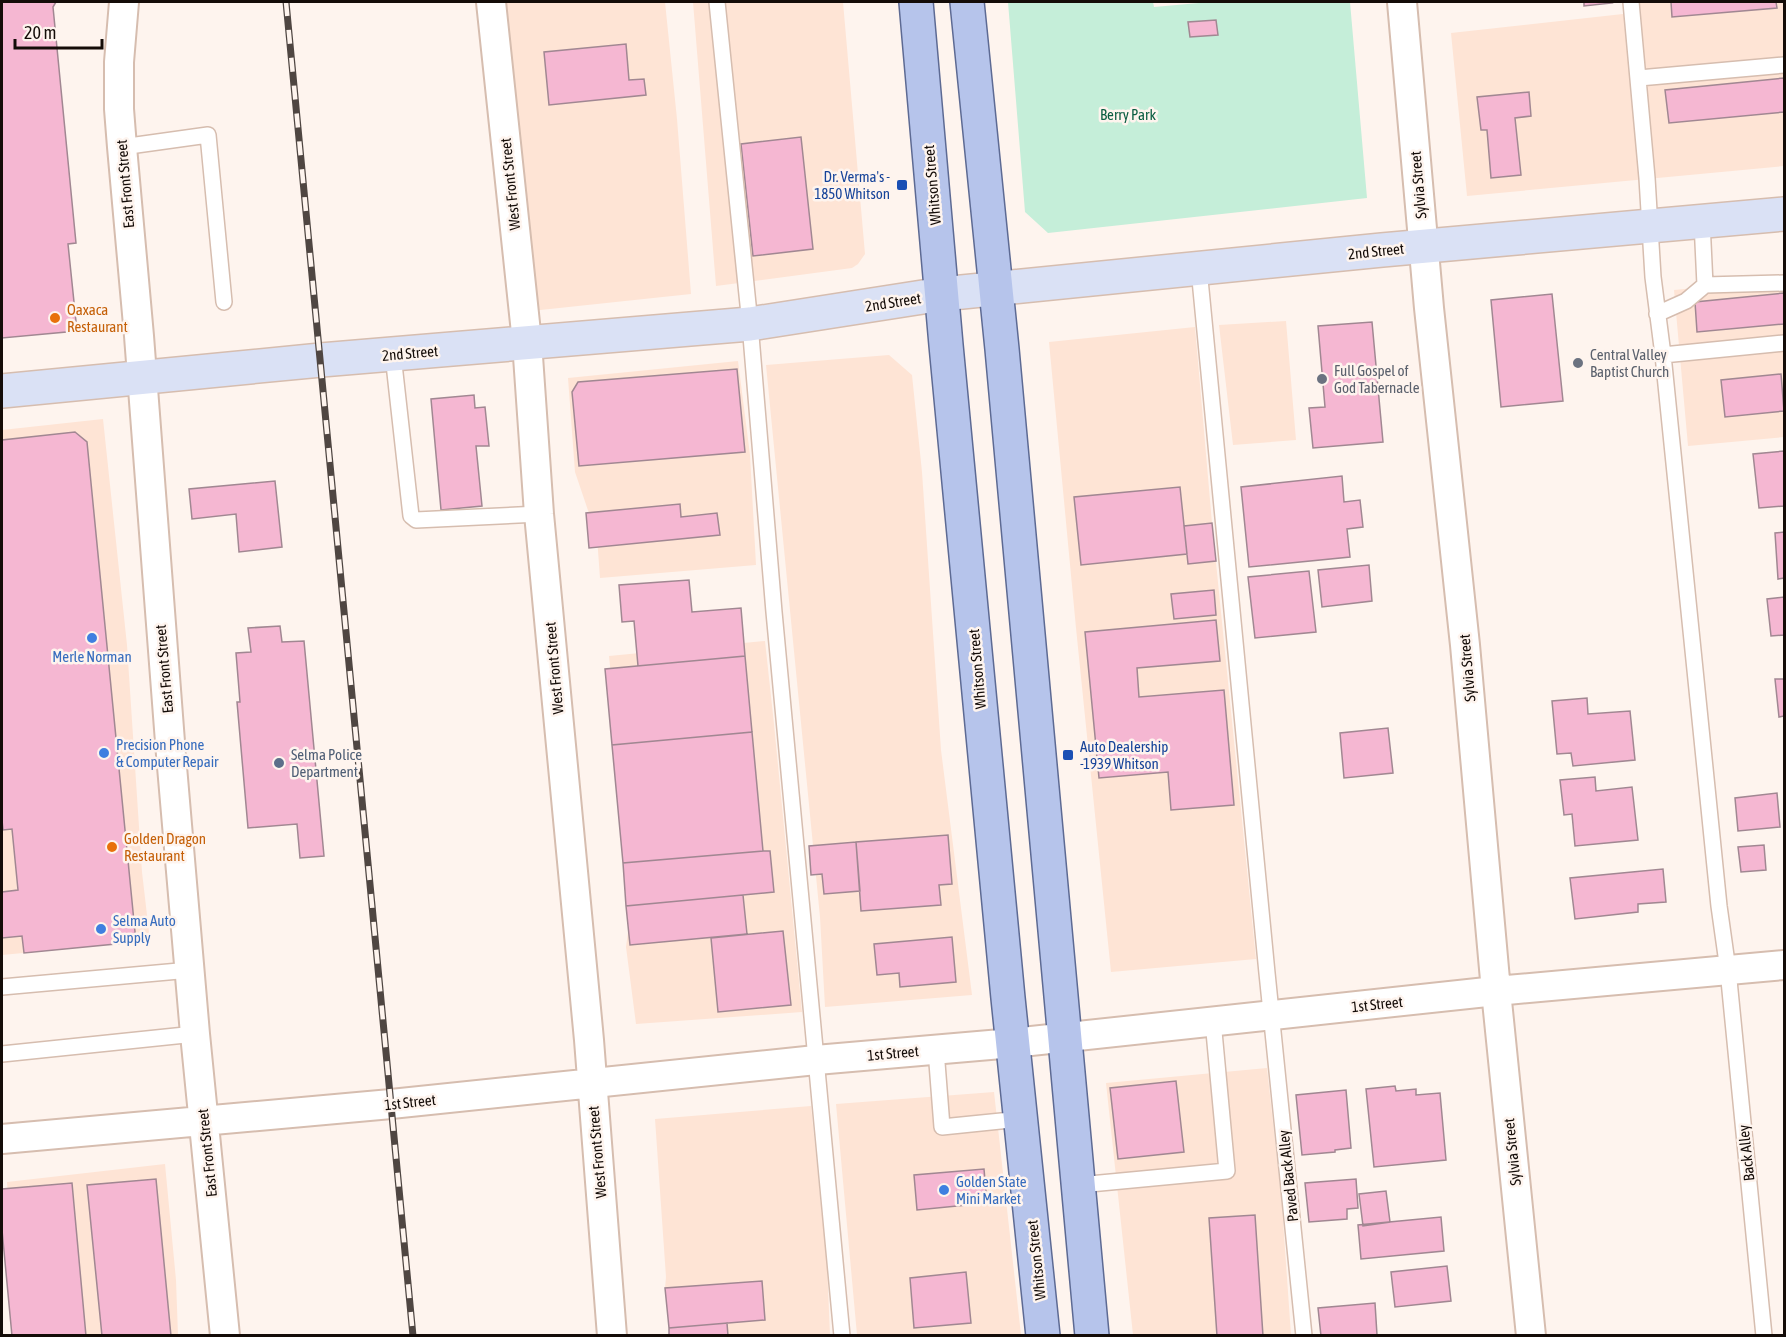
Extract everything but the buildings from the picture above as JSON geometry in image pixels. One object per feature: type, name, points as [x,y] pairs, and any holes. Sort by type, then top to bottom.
[{"type":"main road","name":"Whitson Street","points":[[916,2],[1013,1043],[1043,1335]]},
{"type":"main road","points":[[967,2],[996,289],[1092,1335]]},
{"type":"main road","name":"2nd Street","points":[[2,391],[142,376],[750,324],[942,294],[1785,214]]},
{"type":"street","name":"East Front Street","points":[[124,2],[119,62],[119,109],[195,1034],[225,1335]]},
{"type":"street","name":"West Front Street","points":[[491,2],[527,342],[539,514],[589,1040],[612,1335]]},
{"type":"street","name":"Sylvia Street","points":[[1402,2],[1531,1335]]},
{"type":"street","name":"1st Street","points":[[2,1139],[1013,1043],[1496,991],[1785,965]]},
{"type":"lane","points":[[717,2],[750,324],[773,601],[842,1335]]},
{"type":"lane","name":"Back Alley","points":[[1631,2],[1651,226],[1653,277],[1663,355],[1719,906],[1728,970],[1764,1335]]},
{"type":"lane","points":[[1639,78],[1785,65]]},
{"type":"lane","points":[[122,147],[208,135],[224,302]]},
{"type":"lane","points":[[1702,222],[1705,285]]},
{"type":"lane","name":"Paved Back Alley","points":[[1199,269],[1304,1335]]},
{"type":"lane","points":[[1658,314],[1686,301],[1705,285],[1785,283]]},
{"type":"lane","points":[[1663,355],[1785,343]]},
{"type":"lane","points":[[393,355],[411,516],[416,520],[539,514]]},
{"type":"lane","points":[[2,987],[190,970]]},
{"type":"lane","points":[[1079,1185],[1227,1171],[1213,1021]]},
{"type":"lane","points":[[2,1054],[195,1034]]},
{"type":"lane","points":[[936,1050],[942,1126],[1021,1119]]},
{"type":"shaded area","points":[[506,2],[665,2],[691,294],[531,311]]},
{"type":"shaded area","points":[[693,2],[843,2],[865,254],[852,268],[716,286]]},
{"type":"shaded area","points":[[1631,2],[1784,2],[1784,166],[1467,196],[1451,33],[1632,13]]},
{"type":"shaded area","points":[[1784,279],[1784,437],[1688,446],[1674,290]]},
{"type":"shaded area","points":[[1286,321],[1296,440],[1233,445],[1219,325]]},
{"type":"shaded area","points":[[1195,327],[1212,523],[1256,959],[1111,972],[1049,342]]},
{"type":"shaded area","points":[[889,355],[912,375],[922,472],[941,750],[972,995],[825,1007],[820,917],[766,365]]},
{"type":"shaded area","points":[[738,361],[750,455],[756,565],[600,578],[597,537],[575,472],[568,378]]},
{"type":"shaded area","points":[[103,419],[127,645],[142,872],[150,941],[2,955],[2,430]]},
{"type":"shaded area","points":[[765,641],[802,1012],[636,1024],[626,947],[633,894],[609,656]]},
{"type":"shaded area","points":[[1267,1068],[1282,1206],[1291,1335],[1133,1335],[1106,1083]]},
{"type":"shaded area","points":[[994,1092],[1021,1335],[857,1335],[836,1104]]},
{"type":"shaded area","points":[[811,1106],[827,1264],[830,1335],[670,1335],[655,1119]]},
{"type":"shaded area","points":[[165,1164],[176,1280],[178,1335],[18,1335],[7,1182]]},
{"type":"green space","name":"Berry Park","points":[[1008,2],[1153,2],[1154,7],[1210,2],[1350,2],[1367,198],[1048,233],[1025,212]]},
{"type":"railway","points":[[286,2],[413,1336]]},
{"type":"place","name":"Dr. Verma's - 1850 Whitson","points":[[902,185]]},
{"type":"place","name":"Oaxaca Restaurant","points":[[55,318]]},
{"type":"place","name":"Central Valley Baptist Church","points":[[1578,363]]},
{"type":"place","name":"Full Gospel of God Tabernacle","points":[[1322,379]]},
{"type":"place","name":"Merle Norman","points":[[92,638]]},
{"type":"place","name":"Precision Phone & Computer Repair","points":[[104,753]]},
{"type":"place","name":"Auto Dealership -1939 Whitson","points":[[1068,755]]},
{"type":"place","name":"Selma Police Department","points":[[279,763]]},
{"type":"place","name":"Golden Dragon Restaurant","points":[[112,847]]},
{"type":"place","name":"Selma Auto Supply","points":[[101,929]]},
{"type":"place","name":"Golden State Mini Market","points":[[944,1190]]}]
